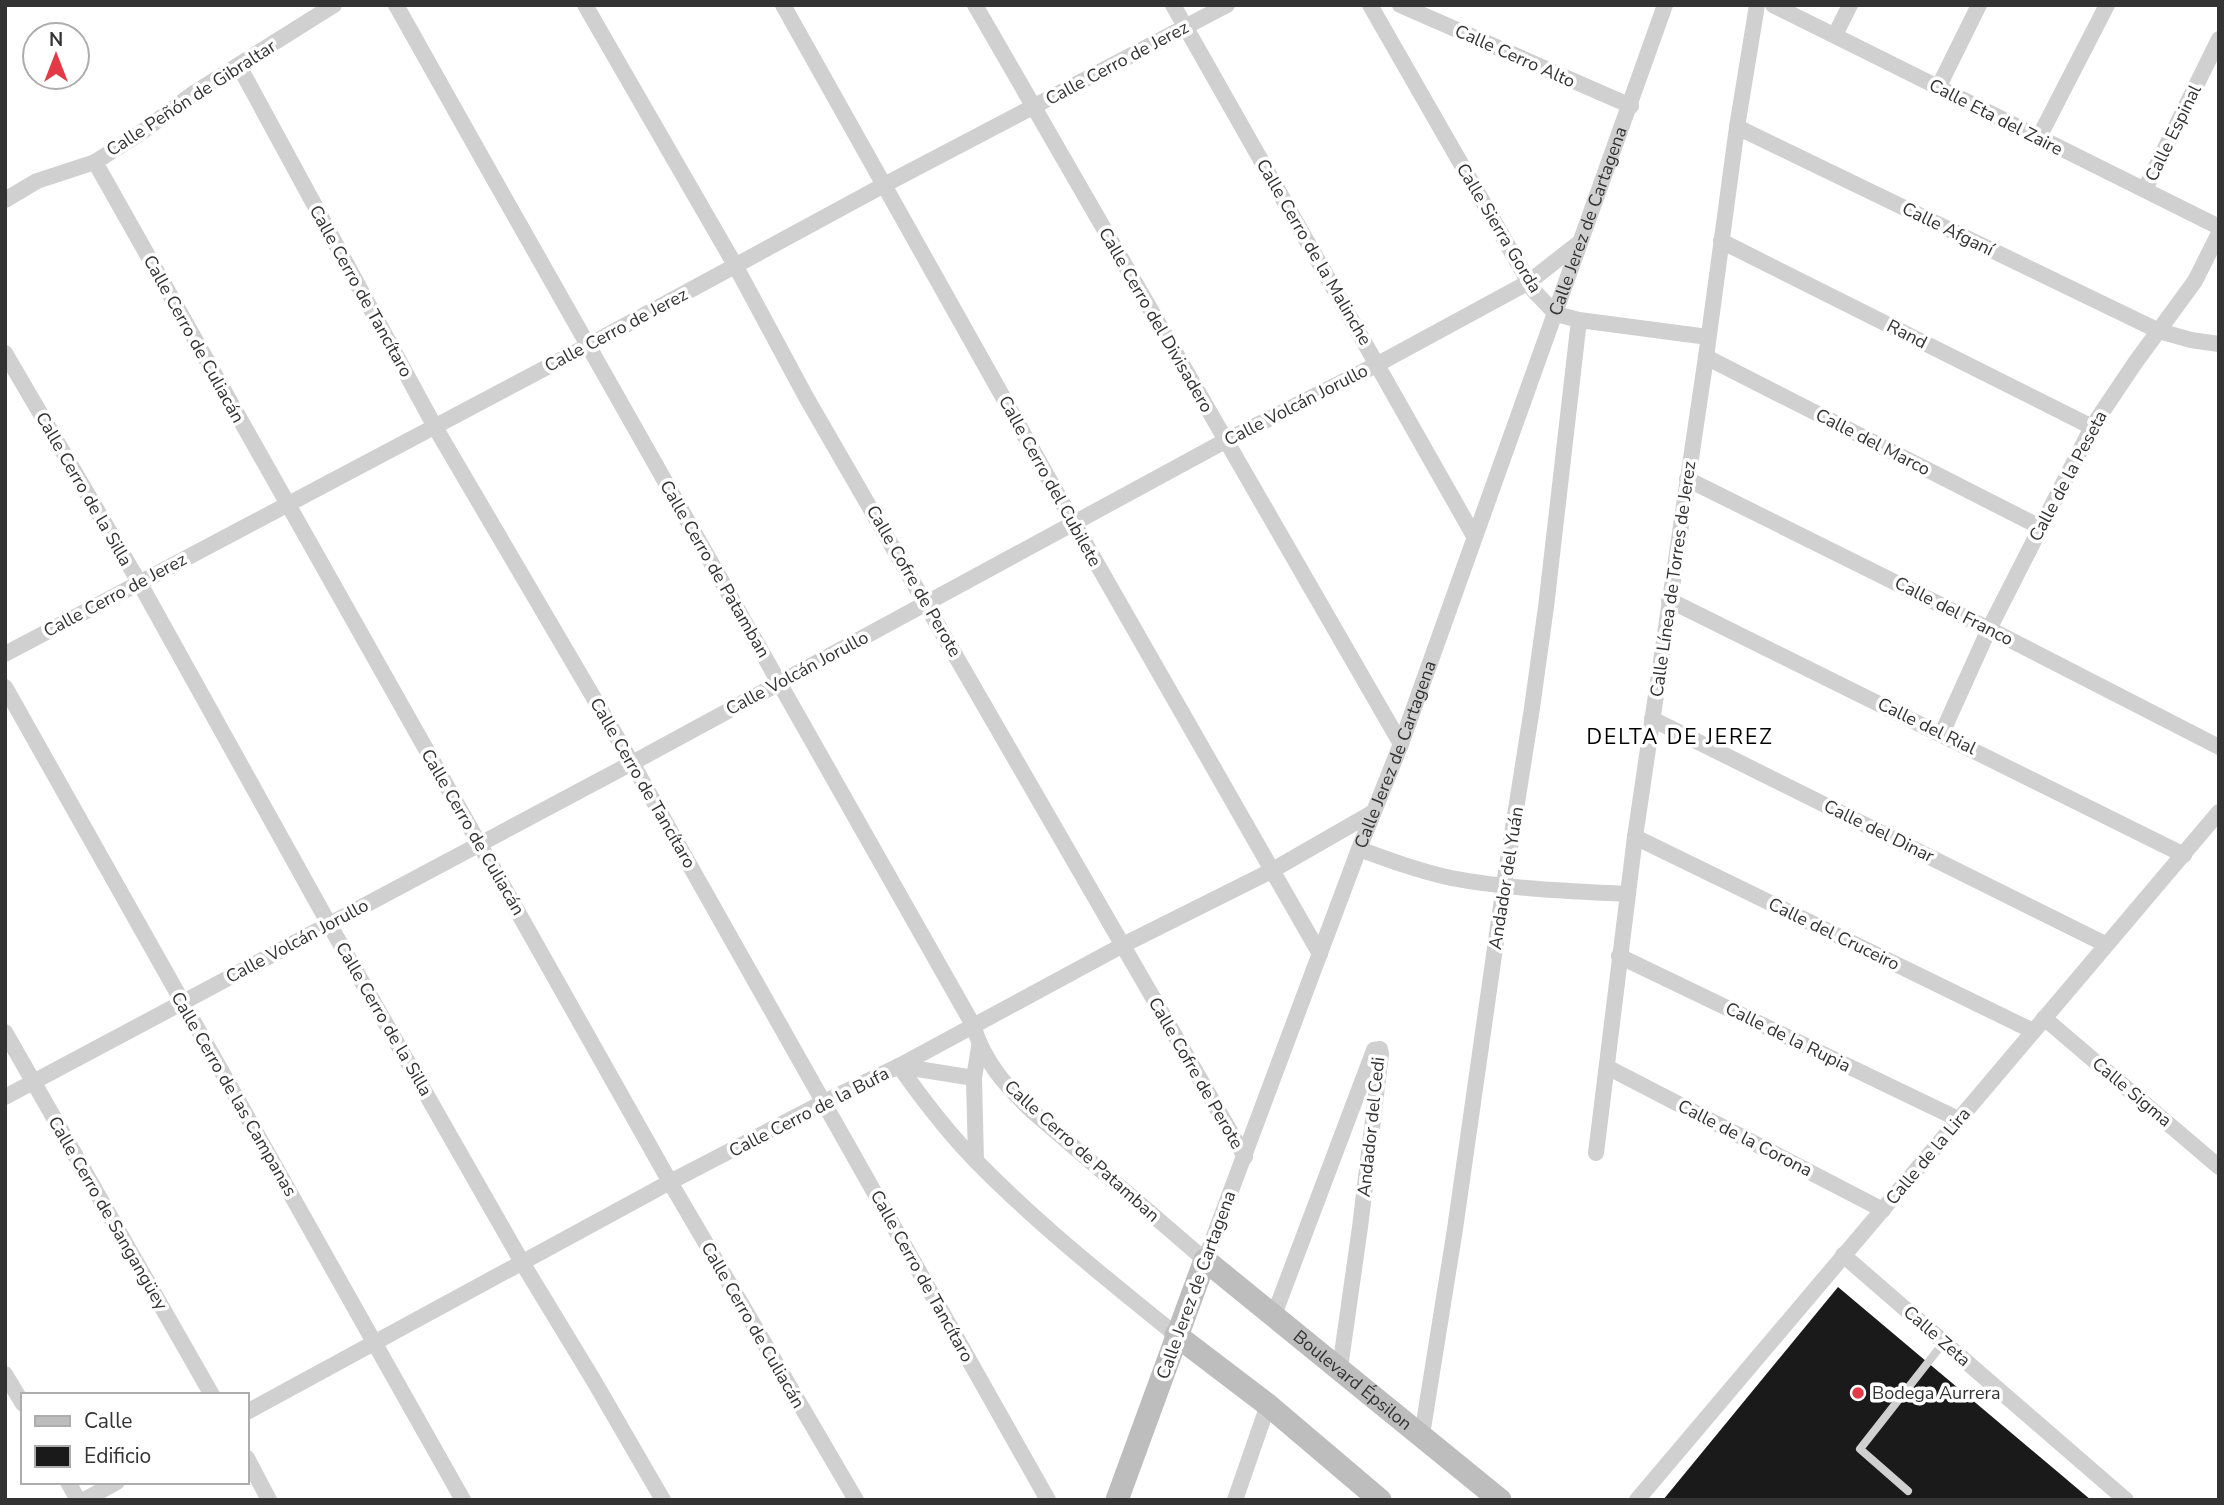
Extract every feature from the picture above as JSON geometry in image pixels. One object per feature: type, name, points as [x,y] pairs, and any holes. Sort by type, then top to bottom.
[{"type":"street","name":"Calle Peñón de Gibraltar","points":[[5,200],[37,181],[95,162],[142,132],[194,93],[334,5]]},
{"type":"street","name":"Calle Cerro de Patamban","points":[[396,5],[973,1025],[979,1047],[1006,1086],[1032,1111],[1205,1260]]},
{"type":"street","name":"Calle Cofre de Perote","points":[[585,5],[735,265],[806,397],[1244,1157]]},
{"type":"street","name":"Calle Cerro del Cubilete","points":[[783,5],[1073,522],[1320,954]]},
{"type":"street","name":"Calle Cerro del Divisadero","points":[[975,5],[1401,744]]},
{"type":"street","name":"Calle Cerro de la Malinche","points":[[1174,5],[1474,536]]},
{"type":"street","name":"Calle Cerro de Jerez","points":[[5,654],[1227,5]]},
{"type":"street","name":"Calle Sierra Gorda","points":[[1370,5],[1529,282],[1543,302],[1556,314]]},
{"type":"street","name":"Calle Cerro Alto","points":[[1400,5],[1631,106]]},
{"type":"street","name":"Calle Jerez de Cartagena","points":[[1117,1500],[1372,813],[1401,744],[1665,5]]},
{"type":"street","name":"Calle Línea de Torres de Jerez","points":[[1595,1153],[1635,837],[1757,5]]},
{"type":"street","name":"Calle Eta del Zaire","points":[[1773,5],[2219,227]]},
{"type":"street","points":[[1835,35],[1850,5]]},
{"type":"street","points":[[1938,88],[1979,5]]},
{"type":"street","points":[[2038,139],[2107,5]]},
{"type":"street","name":"Calle Espinal","points":[[2145,189],[2219,39]]},
{"type":"street","name":"Calle Cerro de Tancítaro","points":[[239,66],[435,427],[632,763],[1048,1500]]},
{"type":"street","name":"Calle Afganí","points":[[1737,127],[2159,331],[2219,344]]},
{"type":"street","name":"Calle Cerro de Culiacán","points":[[95,162],[670,1182],[856,1500]]},
{"type":"street","name":"Calle de la Peseta","points":[[1942,733],[1989,629],[2092,428],[2195,281],[2219,233]]},
{"type":"street","name":"Calle Volcán Jorullo","points":[[5,1097],[632,763],[1073,522],[1378,364],[1529,282],[1582,240]]},
{"type":"street","name":"Rand","points":[[1721,241],[2092,428]]},
{"type":"street","points":[[1556,314],[1579,320],[1708,337]]},
{"type":"street","name":"Andador del Yuán","points":[[1422,1434],[1455,1229],[1546,607],[1579,320]]},
{"type":"street","name":"Calle Cerro de la Silla","points":[[5,353],[139,582],[329,924],[523,1264],[663,1500]]},
{"type":"street","name":"Calle del Marco","points":[[1706,357],[2040,527]]},
{"type":"street","name":"Calle del Franco","points":[[1687,479],[2219,747]]},
{"type":"street","name":"Calle del Rial","points":[[1669,600],[2184,855]]},
{"type":"street","name":"Calle Cerro de las Campanas","points":[[5,687],[463,1500]]},
{"type":"street","name":"Calle del Dinar","points":[[1652,719],[2105,944]]},
{"type":"street","name":"Calle de la Lira","points":[[1637,1500],[2219,812]]},
{"type":"street","name":"Calle Cerro de la Bufa","points":[[248,1411],[670,1182],[899,1066],[1123,945],[1271,871],[1372,813]]},
{"type":"street","name":"Calle del Cruceiro","points":[[1635,837],[2033,1031]]},
{"type":"street","points":[[1359,849],[1437,874],[1504,885],[1628,894]]},
{"type":"street","name":"Calle de la Rupia","points":[[1619,956],[1958,1119]]},
{"type":"street","name":"Calle Sigma","points":[[2045,1018],[2219,1167]]},
{"type":"street","name":"Calle Cerro de Sangangüey","points":[[5,1032],[211,1393]]},
{"type":"street","points":[[976,1161],[974,1078],[979,1047]]},
{"type":"street","name":"Andador del Cedi","points":[[1274,1315],[1374,1050],[1380,1049],[1362,1215],[1340,1368]]},
{"type":"street","points":[[899,1066],[974,1078]]},
{"type":"street","points":[[899,1066],[934,1114],[976,1161],[1040,1222],[1177,1335],[1268,1405],[1380,1500]]},
{"type":"street","name":"Calle de la Corona","points":[[1607,1067],[1883,1210]]},
{"type":"street","name":"Calle Zeta","points":[[1843,1255],[2126,1500]]},
{"type":"street","name":"Boulevard Épsilon","points":[[1205,1260],[1500,1500]]},
{"type":"street","points":[[5,1374],[21,1401]]},
{"type":"street","points":[[1235,1500],[1268,1405]]},
{"type":"street","points":[[248,1460],[269,1500]]},
{"type":"street","points":[[69,1484],[78,1500]]},
{"type":"street","points":[[84,1500],[113,1484]]},
{"type":"lane","points":[[1908,1491],[1860,1449],[1944,1342]]},
{"type":"building","name":"Bodega Aurrera","points":[[1838,1287],[2091,1500],[1663,1500]]},
{"type":"place","name":"Bodega Aurrera","points":[[1858,1393]]},
{"type":"district","name":"DELTA DE JEREZ","points":[[1680,737]]}]
